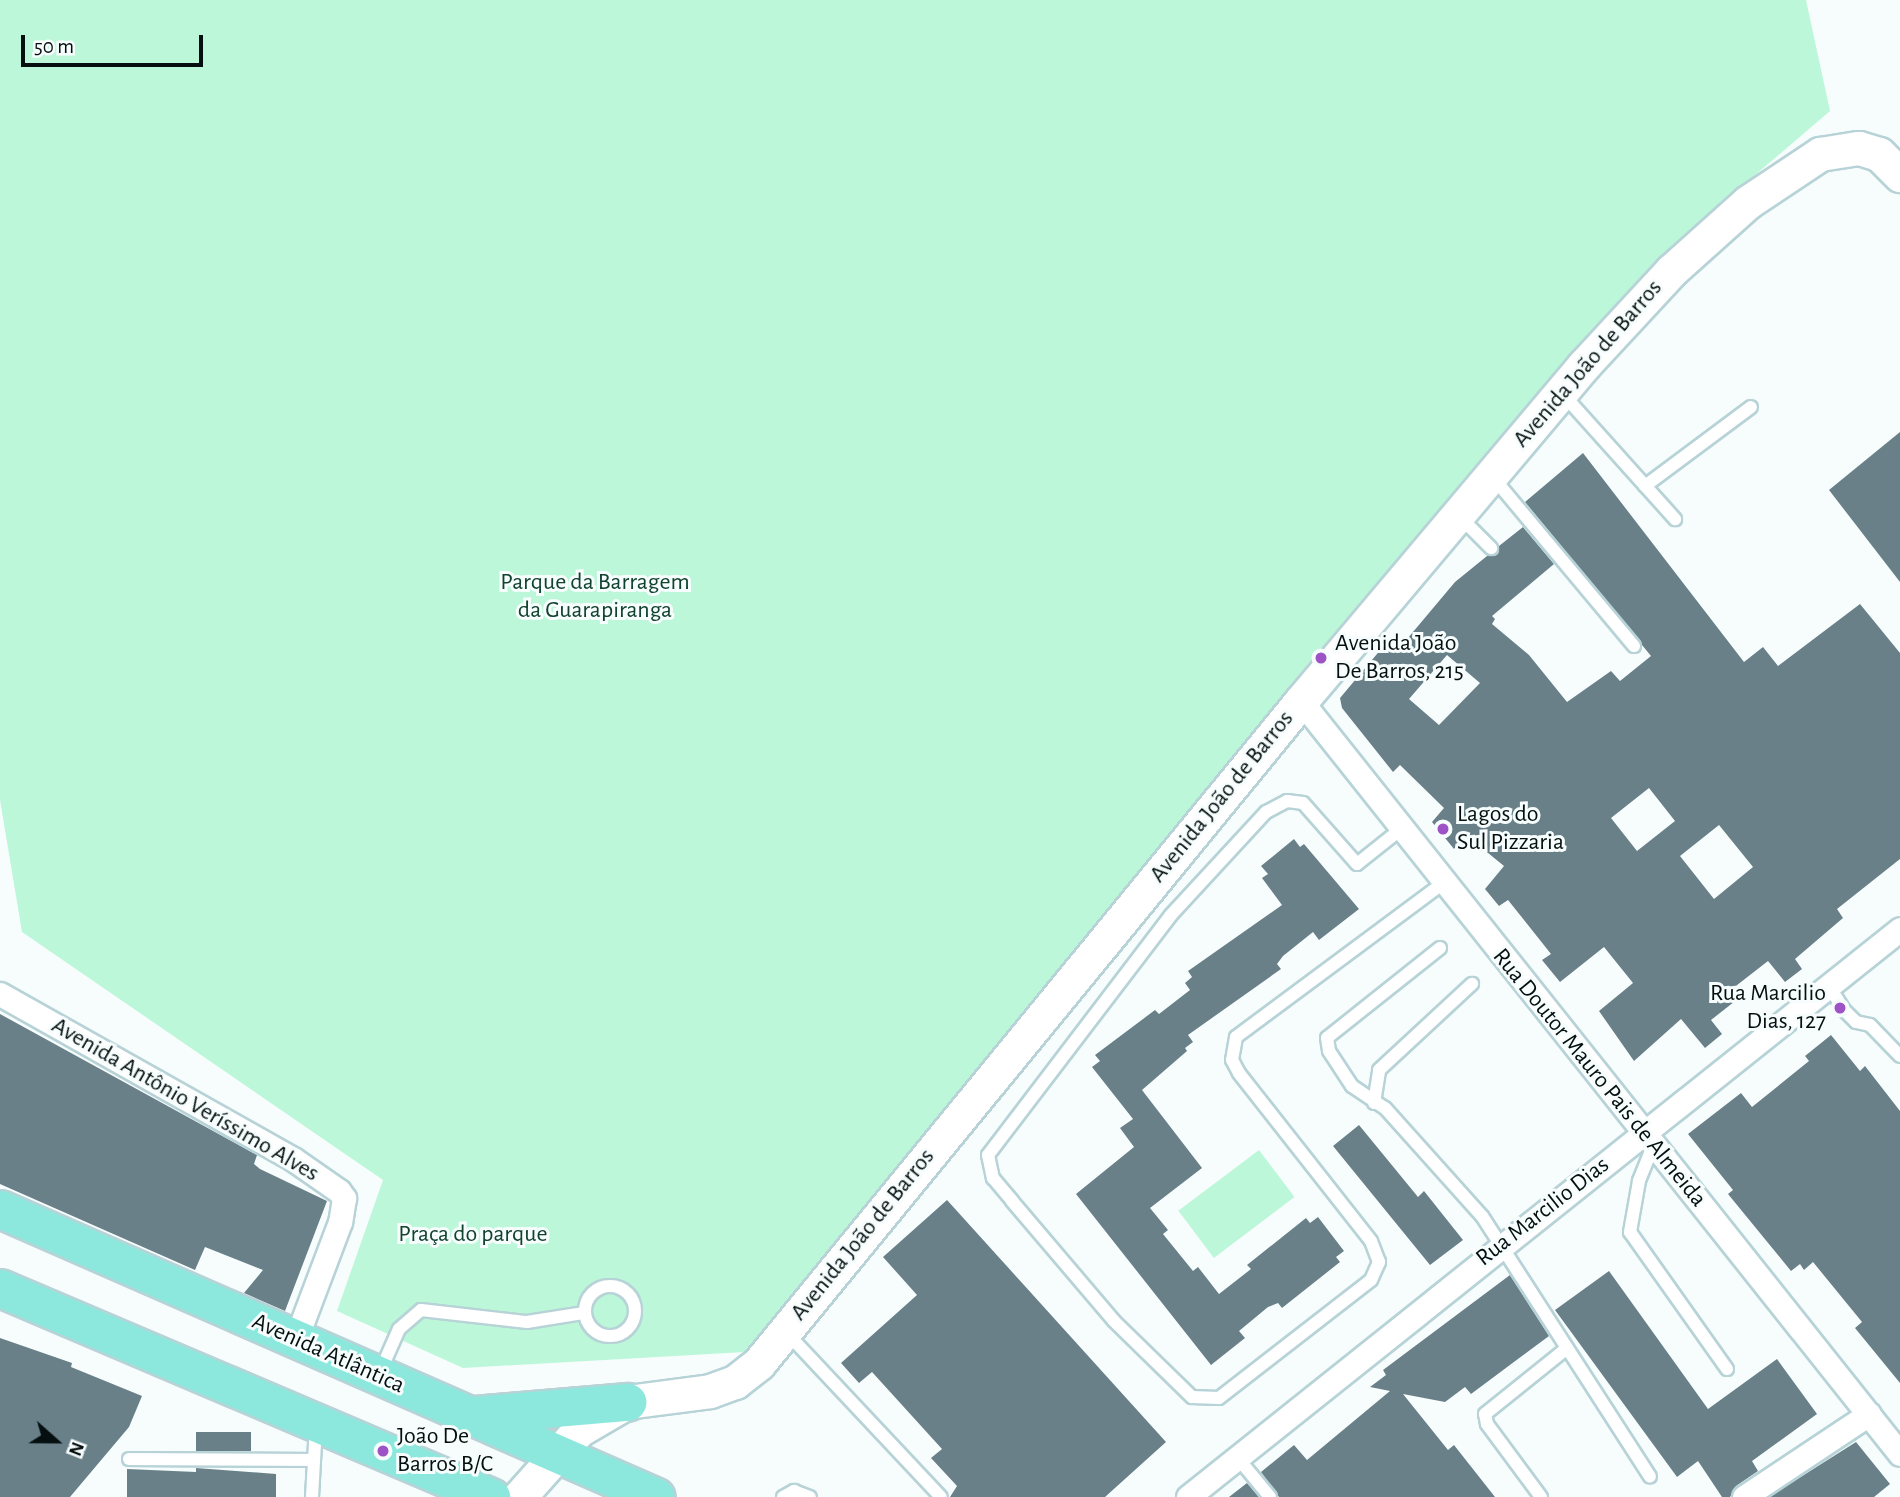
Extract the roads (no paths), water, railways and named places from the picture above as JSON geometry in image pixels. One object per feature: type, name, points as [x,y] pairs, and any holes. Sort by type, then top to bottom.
[{"type":"main road","name":"Avenida Atlântica","points":[[0,1209],[295,1341],[656,1497]]},
{"type":"main road","points":[[0,1288],[491,1497]]},
{"type":"main road","points":[[467,1415],[627,1402]]},
{"type":"street","name":"Avenida João de Barros","points":[[519,1497],[554,1453],[582,1428],[627,1402],[710,1391],[735,1382],[785,1331],[1301,701],[1561,392],[1671,271],[1768,188],[1820,154],[1858,148],[1879,154],[1897,171]]},
{"type":"street","name":"Rua Doutor Mauro Pais de Almeida","points":[[1301,701],[1439,886],[1648,1139],[1900,1454]]},
{"type":"street","name":"Rua Marcilio Dias","points":[[1188,1497],[1502,1244],[1648,1139],[1900,929]]},
{"type":"street","name":"Avenida Antônio Veríssimo Alves","points":[[0,994],[293,1159],[339,1191],[344,1198],[340,1222],[295,1341]]},
{"type":"street","points":[[1744,1497],[1869,1414]]},
{"type":"lane","points":[[1561,392],[1675,519]]},
{"type":"lane","points":[[1645,486],[1751,407]]},
{"type":"lane","points":[[1491,475],[1634,646]]},
{"type":"lane","points":[[1457,515],[1491,548]]},
{"type":"lane","points":[[1397,832],[1357,864],[1303,803],[1287,802],[1266,812],[1171,915],[988,1156],[993,1178],[1012,1201],[1114,1321],[1192,1397],[1219,1398],[1371,1280],[1379,1262],[1371,1241],[1240,1073],[1232,1060],[1236,1037],[1439,886]]},
{"type":"lane","points":[[1440,948],[1326,1038],[1329,1051],[1352,1086],[1385,1108],[1502,1244],[1650,1477]]},
{"type":"lane","points":[[1374,1103],[1378,1070],[1472,984]]},
{"type":"lane","points":[[1829,986],[1844,1010],[1856,1022],[1870,1026],[1900,1056]]},
{"type":"lane","points":[[1648,1139],[1630,1232],[1727,1368]]},
{"type":"lane","points":[[604,1285],[627,1292],[634,1302],[631,1325],[621,1334],[597,1334],[584,1314],[586,1301],[604,1285]]},
{"type":"lane","points":[[378,1376],[399,1329],[421,1310],[527,1322],[584,1314]]},
{"type":"lane","points":[[785,1331],[942,1497]]},
{"type":"lane","points":[[1541,1497],[1487,1424],[1485,1413],[1567,1348]]},
{"type":"lane","points":[[312,1497],[316,1422]]},
{"type":"lane","points":[[1237,1457],[1270,1497]]},
{"type":"lane","points":[[130,1459],[314,1460]]},
{"type":"lane","points":[[788,1494],[810,1497]]},
{"type":"place","name":"Avenida João De Barros, 215","points":[[1321,658]]},
{"type":"place","name":"Lagos do Sul Pizzaria","points":[[1443,829]]},
{"type":"place","name":"Rua Marcilio Dias, 127","points":[[1840,1008]]},
{"type":"place","name":"João De Barros B/C","points":[[383,1451]]},
{"type":"park label","name":"Parque da Barragem da Guarapiranga","points":[[595,597]]},
{"type":"park label","name":"Praça do parque","points":[[473,1235]]}]
